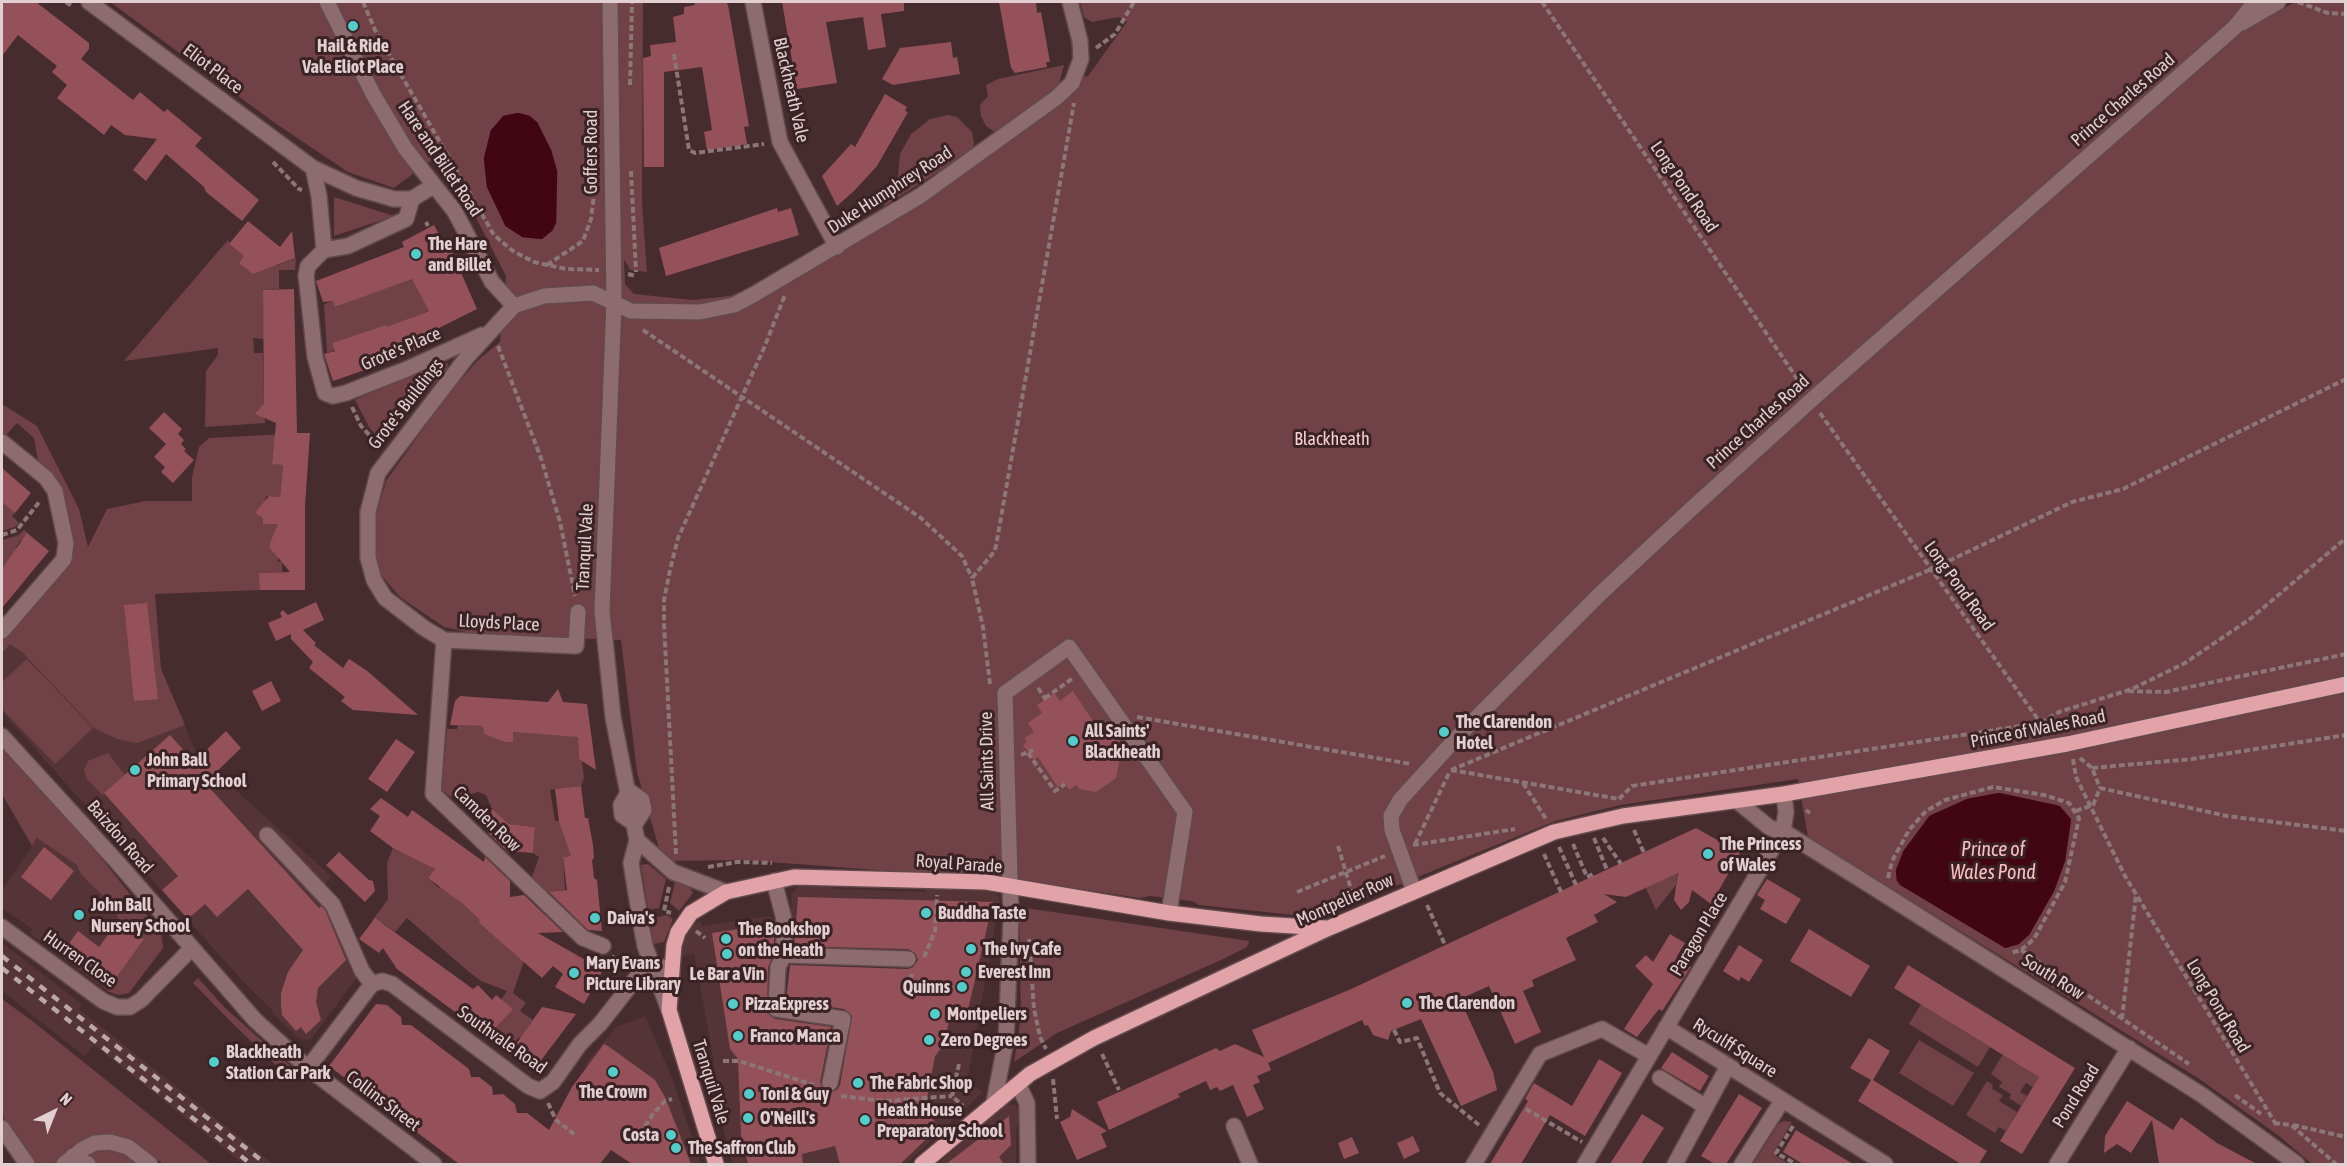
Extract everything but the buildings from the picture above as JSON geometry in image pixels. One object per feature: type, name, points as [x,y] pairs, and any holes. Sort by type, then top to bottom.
[{"type":"main road","name":"Prince of Wales Road","points":[[1737,801],[2067,744],[2346,684]]},
{"type":"main road","name":"Montpelier Row","points":[[922,1164],[1018,1084],[1094,1038],[1329,928],[1529,841],[1577,825],[1737,801]]},
{"type":"main road","name":"Royal Parade","points":[[726,892],[774,881],[817,878],[986,882],[1169,913],[1261,924],[1329,928]]},
{"type":"main road","name":"Tranquil Vale","points":[[716,1164],[669,1010],[674,945],[684,921],[699,907],[726,892]]},
{"type":"street","name":"Eliot Place","points":[[89,2],[313,168],[370,192],[394,199],[412,200]]},
{"type":"street","name":"Hare and Billet Road","points":[[327,2],[373,94],[405,148],[454,212],[492,282],[514,306]]},
{"type":"street","name":"Goffers Road","points":[[610,2],[614,302]]},
{"type":"street","name":"Blackheath Vale","points":[[753,2],[779,139],[799,182],[837,247]]},
{"type":"street","points":[[1070,2],[1080,42],[1081,59]]},
{"type":"street","name":"Prince Charles Road","points":[[2235,27],[2254,2]]},
{"type":"street","name":"Prince Charles Road","points":[[1414,891],[1392,830],[1391,816],[1400,800],[1460,734],[1601,593],[1817,395],[2235,27],[2278,2]]},
{"type":"street","name":"Duke Humphrey Road","points":[[614,302],[631,311],[680,313],[717,309],[753,295],[837,247],[920,195],[989,147],[1056,98],[1072,82],[1081,59]]},
{"type":"street","points":[[313,168],[321,206],[324,249],[348,246],[406,219],[412,200],[433,186]]},
{"type":"street","name":"Grote's Place","points":[[324,249],[308,266],[306,275],[315,357],[325,393],[333,396],[346,393],[494,338]]},
{"type":"street","points":[[514,306],[544,296],[580,292],[593,292],[614,302]]},
{"type":"street","name":"Tranquil Vale","points":[[614,302],[608,500],[601,593],[613,717],[629,791],[642,800],[644,810],[634,824],[637,840],[631,863],[645,946],[669,1010]]},
{"type":"street","name":"Grote's Buildings","points":[[374,580],[368,558],[368,512],[378,473],[389,456],[494,338],[514,306]]},
{"type":"street","points":[[2,442],[46,477],[52,487],[66,543],[64,559],[2,631]]},
{"type":"street","name":"Lloyds Place","points":[[374,580],[385,598],[400,611],[444,640],[576,646],[578,612]]},
{"type":"street","name":"Camden Row","points":[[444,640],[433,794],[583,938],[603,946]]},
{"type":"street","name":"All Saints Drive","points":[[1010,887],[1005,693],[1070,647],[1185,812],[1169,913]]},
{"type":"street","name":"Baizdon Road","points":[[2,736],[118,863],[255,1020],[308,1068]]},
{"type":"street","points":[[1783,831],[1786,812],[1784,794]]},
{"type":"street","name":"South Row","points":[[1737,801],[1770,828],[1783,831],[2202,1095],[2276,1155],[2297,1164]]},
{"type":"street","name":"Paragon Place","points":[[1585,1164],[1783,831]]},
{"type":"street","points":[[267,836],[333,905],[362,971],[372,984],[308,1068]]},
{"type":"street","points":[[637,840],[673,872],[726,892]]},
{"type":"street","points":[[774,881],[784,919],[784,955],[778,967],[776,1009],[843,1019],[830,1083]]},
{"type":"street","points":[[994,1102],[1006,1041],[1011,918],[1010,887]]},
{"type":"street","name":"Hurren Close","points":[[2,927],[103,1001],[117,1007],[130,1007],[141,1000],[191,949]]},
{"type":"street","points":[[784,955],[913,962]]},
{"type":"street","name":"Southvale Road","points":[[372,984],[382,981],[393,984],[528,1086],[540,1090],[553,1082],[580,1044],[600,1024],[637,977],[672,964]]},
{"type":"street","name":"Ryculff Square","points":[[1666,1028],[1885,1164]]},
{"type":"street","points":[[1474,1164],[1540,1054],[1595,1030],[1609,1032],[1649,1056]]},
{"type":"street","name":"Pond Road","points":[[2057,1164],[2129,1048]]},
{"type":"street","points":[[1675,1164],[1728,1066]]},
{"type":"street","name":"Collins Street","points":[[308,1068],[434,1164]]},
{"type":"street","points":[[1660,1078],[1706,1107]]},
{"type":"street","points":[[1018,1084],[1027,1103],[1028,1164]]},
{"type":"street","name":"Ryculff Square","points":[[1742,1164],[1782,1101]]},
{"type":"street","points":[[1234,1126],[1250,1164]]},
{"type":"street","points":[[2,1128],[27,1164]]},
{"type":"street","points":[[69,1160],[94,1143],[110,1142],[128,1147],[150,1164]]},
{"type":"street","points":[[69,1160],[88,1164]]},
{"type":"path","points":[[363,2],[375,30],[494,235],[513,251],[547,265],[566,269],[600,270]]},
{"type":"path","points":[[630,97],[632,2]]},
{"type":"path","points":[[1081,59],[1114,34],[1134,2]]},
{"type":"path","name":"Long Pond Road","points":[[1542,2],[1802,387]]},
{"type":"path","points":[[2298,2],[2328,13],[2346,14]]},
{"type":"path","points":[[674,54],[689,150],[694,153],[763,144],[779,139]]},
{"type":"path","points":[[972,578],[994,552],[996,546],[1074,102],[1072,82]]},
{"type":"path","points":[[631,168],[636,272]]},
{"type":"path","points":[[547,265],[583,241],[591,219],[595,186]]},
{"type":"path","points":[[676,861],[664,600],[678,538],[743,396],[786,291]]},
{"type":"path","points":[[643,330],[921,518],[962,556],[972,578],[982,627],[991,692]]},
{"type":"path","points":[[494,338],[525,412],[553,495],[578,612]]},
{"type":"path","points":[[1519,828],[1415,844],[1451,770],[1930,569],[2072,502],[2124,489],[2346,379]]},
{"type":"path","points":[[350,401],[361,426],[389,456]]},
{"type":"path","name":"Long Pond Road","points":[[1819,412],[2049,735]]},
{"type":"path","points":[[2,535],[17,530],[52,487]]},
{"type":"path","points":[[1619,799],[1632,786],[2040,723],[2060,712],[2128,691],[2185,663],[2231,633],[2346,538]]},
{"type":"path","points":[[2128,691],[2166,692],[2346,654]]},
{"type":"path","points":[[1072,670],[1082,684]]},
{"type":"path","points":[[1027,691],[1036,686],[1046,699],[1076,676]]},
{"type":"path","points":[[1129,716],[1412,764]]},
{"type":"path","points":[[2092,768],[2192,759],[2346,735]]},
{"type":"path","points":[[1020,750],[1022,756],[1033,750]]},
{"type":"path","points":[[1028,753],[1055,791],[1065,784]]},
{"type":"path","name":"Long Pond Road","points":[[2073,753],[2076,777],[2136,894],[2263,1112],[2274,1123]]},
{"type":"path","points":[[2076,811],[2093,805],[2100,788],[2092,768],[2080,757]]},
{"type":"path","points":[[2066,759],[2076,777]]},
{"type":"path","points":[[1451,770],[1619,799]]},
{"type":"path","points":[[1523,783],[1546,820]]},
{"type":"path","points":[[1887,882],[1898,847],[1919,818],[1937,804],[1985,788],[2009,788],[2062,800],[2076,811],[2079,818],[2066,882],[2040,929],[2021,950],[2198,1070]]},
{"type":"path","points":[[2100,788],[2227,816],[2346,831]]},
{"type":"path","points":[[1619,799],[1620,805]]},
{"type":"path","points":[[1634,830],[1644,853]]},
{"type":"path","points":[[1603,836],[1606,845],[1621,864]]},
{"type":"path","points":[[1593,838],[1608,870]]},
{"type":"path","points":[[1572,843],[1587,877],[1593,874],[1594,876]]},
{"type":"path","points":[[1338,846],[1354,900]]},
{"type":"path","points":[[1559,847],[1576,885]]},
{"type":"path","points":[[1544,854],[1561,892]]},
{"type":"path","points":[[1297,892],[1382,857]]},
{"type":"path","points":[[670,880],[664,911],[677,916]]},
{"type":"path","points":[[906,996],[913,962],[923,961],[935,931],[937,894]]},
{"type":"path","points":[[2122,1019],[2136,894]]},
{"type":"path","points":[[1427,905],[1445,945]]},
{"type":"path","points":[[1028,931],[1034,1009],[1045,1048]]},
{"type":"path","points":[[1394,1030],[1400,1042],[1417,1038],[1440,1093],[1491,1135]]},
{"type":"path","points":[[1039,1052],[1053,1043]]},
{"type":"path","points":[[1102,1054],[1119,1090]]},
{"type":"path","points":[[959,1064],[952,1096],[963,1106]]},
{"type":"path","points":[[1055,1082],[1057,1119]]},
{"type":"path","points":[[540,1090],[556,1120],[574,1134]]},
{"type":"path","points":[[2226,1090],[2263,1112]]},
{"type":"path","points":[[635,1141],[653,1114],[665,1101],[672,1099]]},
{"type":"path","points":[[1513,1101],[1594,1149]]},
{"type":"path","points":[[1796,1164],[1776,1153],[1801,1113]]},
{"type":"path","points":[[2274,1123],[2281,1131],[2276,1155]]},
{"type":"path","points":[[2274,1123],[2346,1137]]},
{"type":"path","points":[[2291,1125],[2336,1164]]},
{"type":"shaded area","name":"John Ball Primary School","points":[[146,501],[161,669],[197,755],[331,876],[325,884],[367,964],[311,1039],[304,1040],[297,1037],[272,1013],[273,1011],[240,978],[2,712],[2,653],[78,562],[95,537],[107,509]]},
{"type":"shaded area","name":"John Ball Nursery School","points":[[49,821],[161,933],[163,948],[129,993],[119,995],[107,991],[30,933],[32,929],[2,908],[2,890]]},
{"type":"shaded area","points":[[801,883],[829,883],[834,889],[925,892],[926,888],[992,890],[1000,898],[967,1082],[983,1092],[906,1164],[732,1164],[718,1106],[712,1051],[694,954],[681,956],[684,940],[693,925],[700,921],[702,926],[768,916],[776,920],[777,948],[770,950],[769,1015],[833,1025],[822,1083],[839,1089],[845,1054],[897,1067],[926,950],[792,949],[791,894]]},
{"type":"shaded area","points":[[2,943],[82,1004],[79,1009],[273,1164],[243,1164],[94,1045],[84,1056],[2,991]]},
{"type":"shaded area","points":[[645,1016],[672,1078],[701,1164],[642,1164],[634,1143],[625,1093],[584,1066],[616,1027]]},
{"type":"shaded area","points":[[1014,1104],[1020,1109],[1021,1120],[1016,1129],[1016,1164],[938,1164],[1006,1105]]},
{"type":"green space","name":"Blackheath","points":[[110,2],[643,2],[642,203],[647,272],[630,270],[624,259],[625,284],[634,294],[693,300],[730,296],[777,275],[912,195],[979,148],[1069,79],[1088,76],[1127,22],[1119,17],[1092,22],[1084,17],[1080,2],[2246,2],[2264,20],[2295,2],[2345,2],[2345,1164],[2312,1164],[2279,1136],[2198,1078],[1808,837],[1798,779],[1620,805],[1555,821],[1332,912],[1312,917],[1199,905],[1192,901],[1150,896],[1140,898],[1025,881],[742,860],[669,861],[660,852],[637,772],[621,640],[475,634],[444,627],[400,597],[381,575],[377,563],[377,512],[386,481],[446,397],[478,360],[500,342],[506,276],[467,200],[430,161],[394,188],[348,172],[275,123]]},
{"type":"green space","points":[[1064,65],[1059,84],[1045,97],[1001,130],[995,132],[986,126],[981,116],[980,105],[988,96],[986,85],[998,79]]},
{"type":"green space","points":[[948,115],[957,117],[972,132],[974,143],[972,150],[883,207],[898,176],[900,154],[911,134],[930,119]]},
{"type":"green space","points":[[334,197],[394,216],[334,236]]},
{"type":"green space","points":[[228,240],[231,246],[244,256],[275,266],[296,258],[295,270],[279,270],[279,289],[263,290],[264,339],[253,338],[254,353],[263,353],[264,403],[260,415],[265,419],[265,423],[205,427],[206,371],[218,355],[218,348],[124,361]]},
{"type":"green space","points":[[416,270],[430,310],[411,318],[413,323],[332,343],[335,350],[327,353],[324,304],[333,301],[336,307],[342,305],[340,298],[349,302]]},
{"type":"green space","points":[[442,361],[448,364],[447,369],[382,442],[369,427],[355,400]]},
{"type":"green space","points":[[2,404],[37,426],[79,509],[88,547],[107,509],[146,501],[192,501],[192,477],[199,447],[209,438],[285,434],[284,445],[274,446],[272,463],[283,465],[280,497],[266,496],[265,505],[281,524],[270,543],[271,548],[278,554],[278,562],[282,562],[282,572],[260,573],[260,590],[155,594],[161,669],[185,725],[137,743],[117,739],[94,728],[22,652],[10,644],[2,653],[2,639],[68,562],[72,543],[39,466],[34,438],[17,423],[5,436],[2,434]]},
{"type":"green space","points":[[2,502],[15,513],[12,516],[19,523],[15,527],[2,531]]},
{"type":"green space","points":[[24,530],[30,535],[24,542],[21,540],[16,547],[18,549],[2,569],[2,540],[19,535]]},
{"type":"green space","points":[[27,659],[93,728],[55,764],[2,709],[2,682]]},
{"type":"green space","points":[[513,724],[526,733],[578,736],[579,759],[582,761],[584,778],[581,786],[550,790],[555,821],[566,821],[571,856],[563,857],[565,890],[542,893],[532,877],[539,857],[533,853],[535,827],[509,824],[492,809],[486,795],[478,792],[455,799],[442,791],[447,729],[457,729],[458,725],[483,726],[484,734],[504,742],[513,742]]},
{"type":"green space","points":[[2,749],[94,849],[161,933],[163,948],[129,993],[119,995],[107,991],[144,939],[119,920],[114,907],[81,874],[77,865],[37,838],[32,846],[2,794]]},
{"type":"green space","points":[[108,753],[125,775],[102,795],[87,779],[84,770],[88,761]]},
{"type":"green space","points":[[393,848],[435,869],[428,878],[439,888],[441,885],[471,911],[488,910],[478,922],[493,935],[504,923],[511,929],[500,941],[524,961],[513,993],[526,1003],[520,1011],[533,1020],[521,1038],[519,1037],[514,1043],[516,1045],[511,1051],[490,1034],[489,1017],[507,991],[481,981],[407,918],[395,932],[383,923],[380,927],[372,921],[388,899],[387,863]]},
{"type":"green space","points":[[1679,855],[1676,885],[1656,910],[1643,882]]},
{"type":"green space","points":[[648,864],[666,879],[659,908],[648,910],[641,865]]},
{"type":"green space","points":[[675,882],[690,888],[693,893],[679,911],[670,903]]},
{"type":"green space","points":[[1019,907],[1249,942],[1247,947],[1221,960],[1057,1033],[1014,1062],[1021,1017]]},
{"type":"green space","points":[[667,915],[673,919],[664,942],[653,944],[650,919]]},
{"type":"green space","points":[[198,978],[224,1007],[295,1070],[292,1073],[287,1070],[284,1073],[193,983]]},
{"type":"green space","points":[[2,999],[211,1164],[163,1164],[130,1139],[108,1134],[86,1138],[71,1147],[53,1164],[35,1164],[2,1115]]},
{"type":"green space","points":[[1921,1004],[1990,1047],[1978,1067],[1909,1024]]},
{"type":"green space","points":[[1919,1040],[1974,1073],[1953,1106],[1899,1073]]},
{"type":"green space","points":[[2003,1054],[2039,1077],[2033,1087],[2026,1083],[2020,1092],[2027,1096],[2021,1106],[2009,1098],[2011,1094],[1999,1087],[2002,1082],[1991,1074]]},
{"type":"green space","points":[[1987,1081],[1993,1085],[1992,1089],[2003,1095],[1999,1101],[2017,1112],[2006,1131],[1999,1127],[1995,1133],[1966,1115]]},
{"type":"green space","points":[[1792,1122],[1773,1154],[1789,1164],[1753,1164],[1779,1123]]},
{"type":"green space","points":[[113,1150],[124,1154],[138,1164],[96,1164],[85,1156],[91,1152]]},
{"type":"water","points":[[518,112],[530,115],[538,122],[552,150],[558,171],[557,223],[553,231],[542,240],[522,238],[505,227],[486,187],[483,158],[490,130],[503,115]]},
{"type":"water","name":"Prince of Wales Pond","points":[[1999,792],[2060,805],[2072,819],[2066,861],[2055,891],[2030,935],[2019,945],[2005,949],[1900,886],[1896,881],[1895,870],[1903,850],[1929,815],[1967,798]]},
{"type":"railway","points":[[2,956],[266,1164]]},
{"type":"railway","points":[[2,968],[251,1164]]},
{"type":"place","name":"Hail & Ride Vale Eliot Place","points":[[353,26]]},
{"type":"place","name":"The Hare and Billet","points":[[416,254]]},
{"type":"place","name":"The Clarendon Hotel","points":[[1444,732]]},
{"type":"place","name":"All Saints' Blackheath","points":[[1073,741]]},
{"type":"place","name":"John Ball Primary School","points":[[135,770]]},
{"type":"place","name":"The Princess of Wales","points":[[1708,854]]},
{"type":"place","name":"Buddha Taste","points":[[926,913]]},
{"type":"place","name":"John Ball Nursery School","points":[[79,915]]},
{"type":"place","name":"Daiva's","points":[[595,918]]},
{"type":"place","name":"The Bookshop on the Heath","points":[[726,939]]},
{"type":"place","name":"The Ivy Cafe","points":[[971,949]]},
{"type":"place","name":"Le Bar a Vin","points":[[727,954]]},
{"type":"place","name":"Everest Inn","points":[[966,972]]},
{"type":"place","name":"Mary Evans Picture Library","points":[[574,973]]},
{"type":"place","name":"Quinns","points":[[962,987]]},
{"type":"place","name":"The Clarendon","points":[[1407,1003]]},
{"type":"place","name":"PizzaExpress","points":[[733,1004]]},
{"type":"place","name":"Montpeliers","points":[[935,1014]]},
{"type":"place","name":"Franco Manca","points":[[738,1036]]},
{"type":"place","name":"Zero Degrees","points":[[929,1040]]},
{"type":"place","name":"Blackheath Station Car Park","points":[[214,1062]]},
{"type":"place","name":"The Crown","points":[[613,1072]]},
{"type":"place","name":"The Fabric Shop","points":[[858,1083]]},
{"type":"place","name":"Toni & Guy","points":[[749,1094]]},
{"type":"place","name":"O'Neill's","points":[[748,1118]]},
{"type":"place","name":"Heath House Preparatory School","points":[[865,1120]]},
{"type":"place","name":"Costa","points":[[671,1135]]},
{"type":"place","name":"The Saffron Club","points":[[676,1148]]}]
